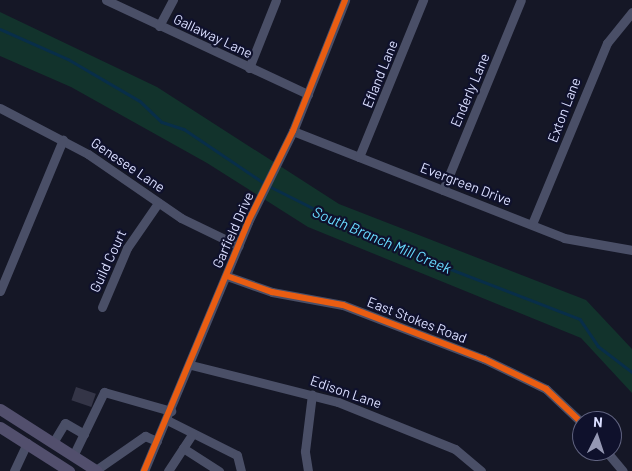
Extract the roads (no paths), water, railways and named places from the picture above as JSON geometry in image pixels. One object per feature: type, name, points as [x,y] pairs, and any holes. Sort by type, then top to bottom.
[{"type":"main road","points":[[0,409],[54,441],[97,471]]},
{"type":"main road","points":[[0,427],[69,471]]},
{"type":"street","name":"Gallaway Lane","points":[[106,0],[308,94]]},
{"type":"street","points":[[159,26],[172,0]]},
{"type":"street","points":[[249,68],[276,0]]},
{"type":"street","name":"Garfield Drive","points":[[144,471],[192,365],[239,246],[293,131],[345,0]]},
{"type":"street","name":"Efland Lane","points":[[359,157],[423,0]]},
{"type":"street","name":"Enderly Lane","points":[[443,190],[521,0]]},
{"type":"street","name":"Exton Lane","points":[[532,224],[607,43],[632,12]]},
{"type":"street","name":"Genesee Lane","points":[[0,108],[63,140],[158,203],[239,246]]},
{"type":"street","name":"Evergreen Drive","points":[[293,131],[532,224],[595,246],[632,250]]},
{"type":"street","points":[[0,291],[63,140]]},
{"type":"street","name":"Guild Court","points":[[102,307],[128,248],[158,203]]},
{"type":"street","name":"East Stokes Road","points":[[227,276],[272,292],[343,305],[478,357],[546,389],[572,414]]},
{"type":"street","name":"Edison Lane","points":[[192,365],[312,394],[455,449],[481,471]]},
{"type":"street","points":[[74,454],[104,392],[171,410]]},
{"type":"street","points":[[308,471],[305,451],[312,394]]},
{"type":"street","points":[[167,420],[237,455],[241,471]]},
{"type":"street","points":[[54,441],[65,423],[84,434]]},
{"type":"street","points":[[168,471],[192,433]]},
{"type":"street","points":[[97,471],[145,436],[157,442]]},
{"type":"street","points":[[14,471],[27,443]]},
{"type":"street","points":[[182,450],[219,471]]},
{"type":"street","points":[[614,461],[623,471]]},
{"type":"waterway","name":"South Branch Mill Creek","points":[[0,29],[68,59],[140,101],[162,122],[184,129],[264,183]]},
{"type":"waterway","name":"South Branch Mill Creek","points":[[269,186],[383,243],[580,319],[598,346],[632,372]]}]
